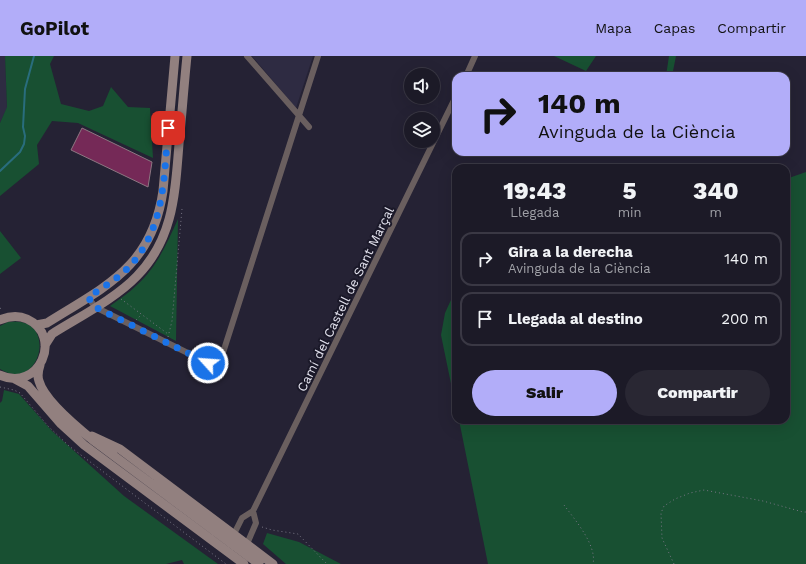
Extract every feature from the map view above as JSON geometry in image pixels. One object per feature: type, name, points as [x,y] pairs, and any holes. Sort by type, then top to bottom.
[{"type":"main road","points":[[36,325],[47,323],[112,282],[128,268],[144,248],[156,223],[161,206],[174,56]]},
{"type":"main road","points":[[45,345],[52,334],[116,294],[140,272],[159,245],[169,222],[175,194],[187,56]]},
{"type":"main road","points":[[2,317],[23,318],[36,325],[42,333],[45,345],[45,354],[38,374],[42,388],[58,409],[83,432],[259,564]]},
{"type":"main road","points":[[0,375],[22,378],[31,374],[40,365]]},
{"type":"main road","points":[[15,378],[28,386],[61,424],[84,445],[244,564]]},
{"type":"main road","points":[[83,432],[120,449],[273,564]]},
{"type":"street","points":[[247,56],[309,127]]},
{"type":"street","points":[[88,297],[95,307],[208,363],[214,364],[220,362],[318,56]]},
{"type":"street","points":[[468,72],[476,56]]},
{"type":"street","name":"Camí del Castell de Sant Marçal","points":[[234,534],[242,518],[253,511],[452,104]]},
{"type":"street","points":[[247,544],[256,523],[253,511]]},
{"type":"path","points":[[167,339],[172,321],[182,209]]},
{"type":"path","points":[[121,299],[169,334]]},
{"type":"path","points":[[133,323],[141,314]]},
{"type":"path","points":[[0,387],[20,393],[54,431],[80,455],[226,564]]},
{"type":"path","points":[[674,564],[662,538],[661,513],[664,506],[675,499],[690,493],[704,490],[763,501],[806,512]]},
{"type":"path","points":[[564,505],[587,537],[594,557],[593,564]]},
{"type":"path","points":[[256,523],[264,528],[298,534],[327,564]]},
{"type":"shaded area","points":[[0,56],[5,56],[7,108],[0,123]]},
{"type":"shaded area","points":[[252,56],[313,56],[296,108]]},
{"type":"green space","points":[[5,56],[54,56],[50,64],[61,104],[89,111],[103,106],[111,87],[128,107],[150,108],[153,158],[78,123],[52,121],[37,145],[39,164],[0,196],[0,123],[7,107]]},
{"type":"green space","points":[[554,56],[596,56],[586,71]]},
{"type":"green space","points":[[669,56],[676,56],[673,72],[667,72]]},
{"type":"green space","points":[[806,172],[806,564],[488,564],[460,424],[790,424],[790,178]]},
{"type":"green space","points":[[178,219],[176,341],[110,306],[134,288],[156,263]]},
{"type":"green space","points":[[0,231],[21,258],[0,274]]},
{"type":"green space","points":[[452,298],[452,389],[441,335],[445,313]]},
{"type":"green space","points":[[8,322],[24,323],[34,330],[39,340],[39,352],[34,363],[26,372],[14,374],[0,369],[0,326]]},
{"type":"green space","points":[[4,390],[19,394],[52,431],[124,496],[218,564],[184,564],[182,560],[166,564],[0,564],[0,403],[2,401]]},
{"type":"green space","points":[[267,533],[299,542],[341,564],[286,564],[263,544]]},
{"type":"building","points":[[82,128],[152,162],[148,187],[71,150]]},
{"type":"waterway","points":[[0,171],[20,152],[24,144],[25,136],[23,127],[25,89],[34,56]]},
{"type":"route","points":[[168,128],[161,206],[151,235],[144,248],[128,268],[112,282],[88,297],[95,307],[208,363]]}]
